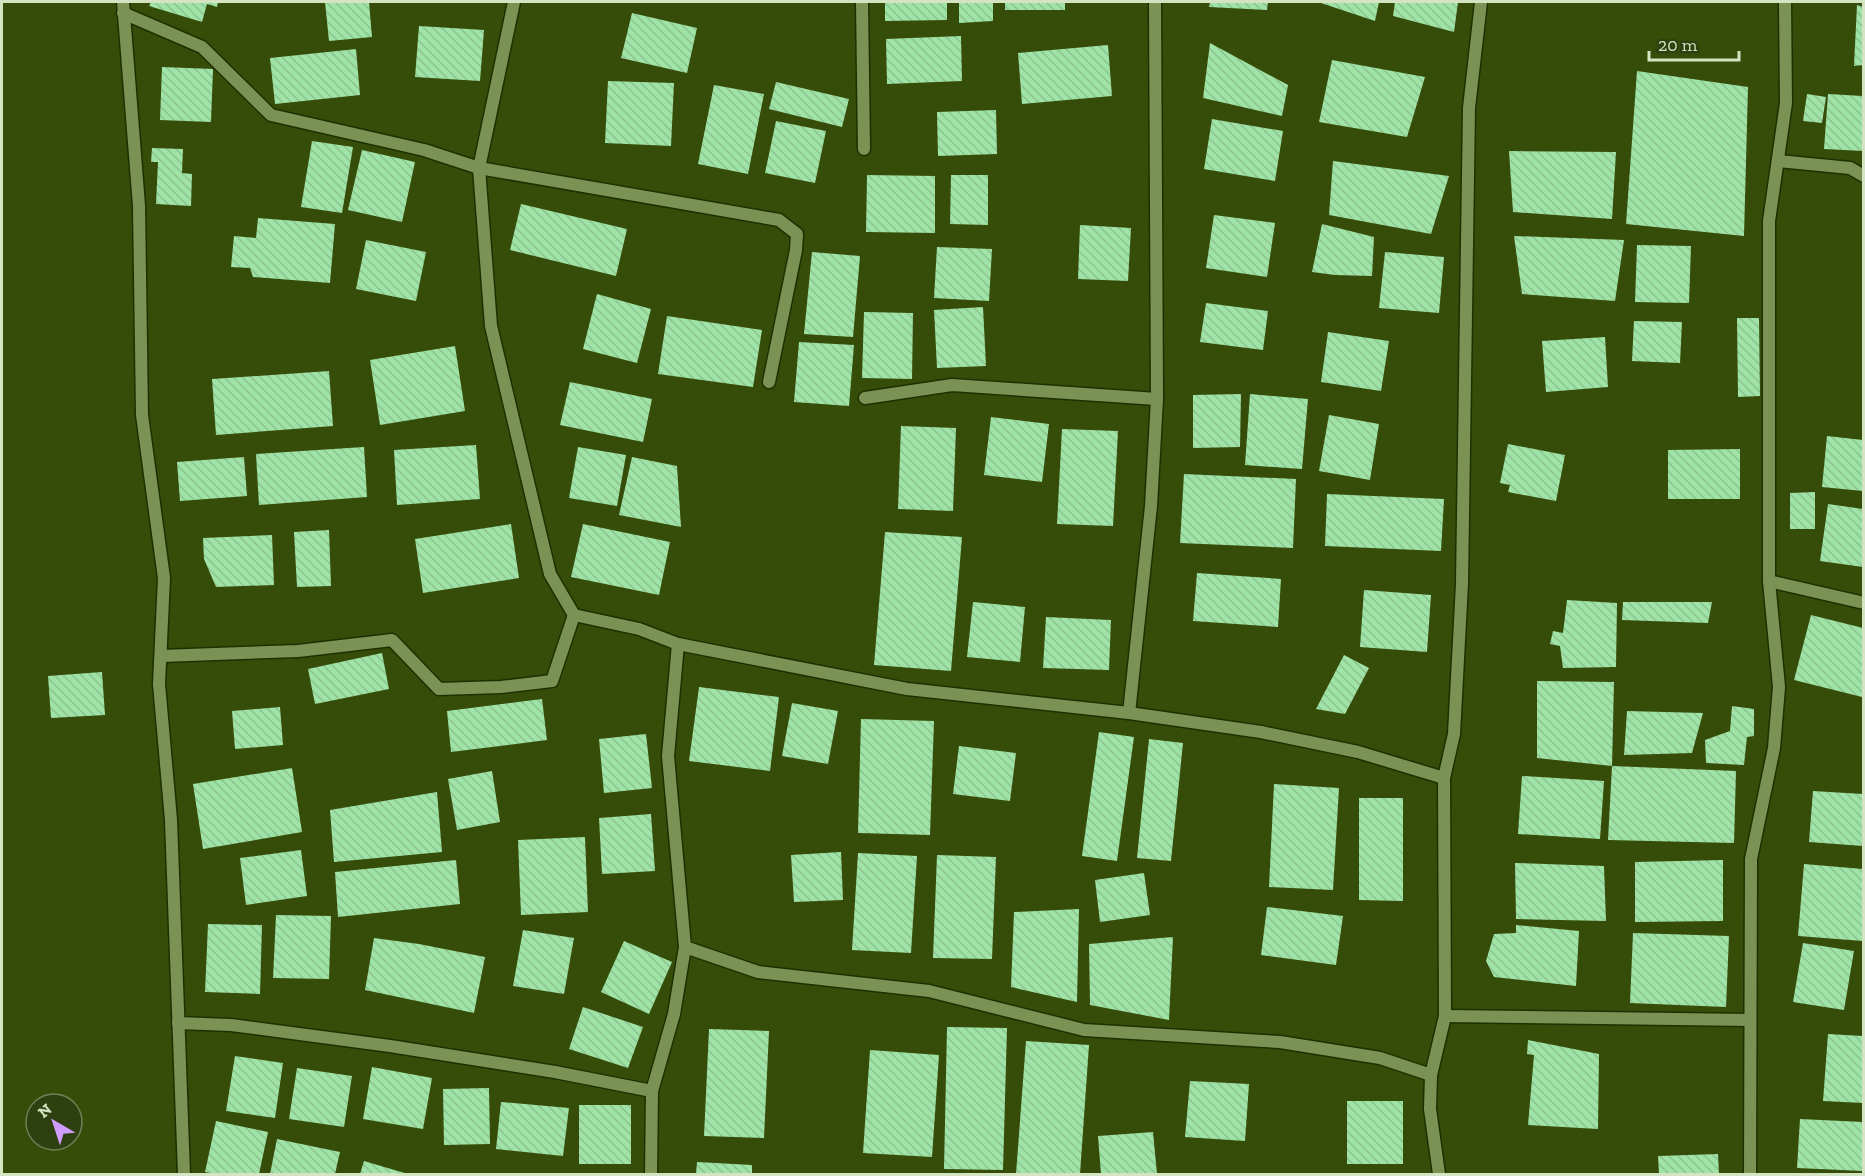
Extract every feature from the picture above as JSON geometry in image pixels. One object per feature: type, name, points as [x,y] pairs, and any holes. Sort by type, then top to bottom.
[{"type":"street","points":[[514,2],[480,168],[491,326],[550,574],[574,615],[639,629],[678,644],[907,689],[1129,713],[1261,732],[1358,752],[1444,778]]},
{"type":"street","points":[[862,2],[864,149]]},
{"type":"street","points":[[1129,713],[1151,506],[1157,399],[1155,2]]},
{"type":"street","points":[[1439,1174],[1431,1109],[1431,1075],[1445,1016],[1444,778],[1454,734],[1462,584],[1469,108],[1481,2]]},
{"type":"street","points":[[1750,1174],[1751,859],[1774,748],[1779,687],[1769,581],[1769,221],[1786,103],[1785,2]]},
{"type":"street","points":[[123,7],[201,47],[271,115],[424,150],[480,168],[779,220],[797,234],[797,242],[769,382]]},
{"type":"street","points":[[123,7],[139,206],[142,415],[164,578],[159,684],[171,820],[184,1174]]},
{"type":"street","points":[[1778,161],[1850,168],[1863,176]]},
{"type":"street","points":[[864,398],[952,385],[1157,399]]},
{"type":"street","points":[[1769,581],[1863,603]]},
{"type":"street","points":[[161,656],[298,651],[392,640],[439,689],[501,687],[552,681],[574,615]]},
{"type":"street","points":[[651,1174],[652,1091],[674,1014],[685,946],[668,756],[678,644]]},
{"type":"street","points":[[685,946],[758,972],[929,991],[1083,1030],[1280,1042],[1380,1058],[1431,1075]]},
{"type":"street","points":[[1445,1016],[1750,1020]]},
{"type":"street","points":[[178,1023],[231,1025],[390,1046],[555,1072],[652,1091]]},
{"type":"building","points":[[151,2],[218,2],[217,7],[207,4],[202,22],[149,6]]},
{"type":"building","points":[[325,2],[369,2],[372,37],[329,41]]},
{"type":"building","points":[[885,2],[947,2],[947,20],[885,21]]},
{"type":"building","points":[[959,2],[993,2],[993,21],[959,23]]},
{"type":"building","points":[[1005,2],[1065,2],[1065,10],[1005,10]]},
{"type":"building","points":[[1210,2],[1268,2],[1267,10],[1209,7]]},
{"type":"building","points":[[1321,2],[1379,2],[1375,21]]},
{"type":"building","points":[[1395,2],[1458,2],[1454,32],[1393,16]]},
{"type":"building","points":[[1857,5],[1863,7],[1863,65],[1854,66]]},
{"type":"building","points":[[632,13],[697,28],[687,73],[621,58]]},
{"type":"building","points":[[419,26],[484,30],[480,81],[415,77]]},
{"type":"building","points":[[961,36],[962,81],[887,84],[886,39]]},
{"type":"building","points":[[1210,43],[1288,85],[1282,116],[1203,98]]},
{"type":"building","points":[[1108,45],[1112,96],[1022,104],[1018,53]]},
{"type":"building","points":[[356,49],[360,95],[275,104],[270,58]]},
{"type":"building","points":[[1332,60],[1425,77],[1407,137],[1319,122]]},
{"type":"building","points":[[162,67],[213,69],[211,122],[160,120]]},
{"type":"building","points":[[1637,71],[1748,87],[1744,236],[1626,224]]},
{"type":"building","points":[[608,81],[674,83],[671,146],[605,143]]},
{"type":"building","points":[[776,82],[849,99],[842,127],[769,109]]},
{"type":"building","points":[[714,85],[764,94],[748,174],[698,164]]},
{"type":"building","points":[[1807,94],[1826,97],[1822,123],[1803,121]]},
{"type":"building","points":[[1828,94],[1863,96],[1863,151],[1824,149]]},
{"type":"building","points":[[996,110],[997,154],[938,156],[937,112]]},
{"type":"building","points":[[1212,119],[1283,131],[1275,181],[1204,169]]},
{"type":"building","points":[[776,121],[826,131],[815,183],[765,173]]},
{"type":"building","points":[[312,141],[353,147],[342,213],[301,207]]},
{"type":"building","points":[[152,148],[183,149],[182,173],[192,174],[191,206],[156,204],[158,162],[151,162]]},
{"type":"building","points":[[362,150],[415,162],[402,222],[348,210]]},
{"type":"building","points":[[1509,151],[1616,152],[1612,219],[1513,212]]},
{"type":"building","points":[[1333,161],[1449,176],[1431,234],[1329,215]]},
{"type":"building","points":[[867,175],[935,176],[935,233],[866,232]]},
{"type":"building","points":[[951,175],[988,175],[988,225],[950,224]]},
{"type":"building","points":[[521,204],[627,229],[616,276],[510,250]]},
{"type":"building","points":[[1214,215],[1275,223],[1267,277],[1206,268]]},
{"type":"building","points":[[258,218],[335,224],[330,283],[253,277],[250,268],[231,267],[234,236],[256,238]]},
{"type":"building","points":[[1322,224],[1374,237],[1372,276],[1312,272]]},
{"type":"building","points":[[1080,225],[1131,228],[1128,281],[1078,279]]},
{"type":"building","points":[[1514,236],[1624,240],[1615,301],[1522,294]]},
{"type":"building","points":[[366,240],[426,252],[416,301],[356,289]]},
{"type":"building","points":[[1637,245],[1691,246],[1689,303],[1635,302]]},
{"type":"building","points":[[937,247],[992,249],[989,301],[934,298]]},
{"type":"building","points":[[812,252],[860,256],[853,337],[804,334]]},
{"type":"building","points":[[1385,252],[1444,257],[1439,313],[1379,308]]},
{"type":"building","points":[[597,294],[651,309],[637,363],[583,349]]},
{"type":"building","points":[[1206,303],[1268,311],[1263,350],[1200,342]]},
{"type":"building","points":[[983,307],[986,366],[937,368],[934,310]]},
{"type":"building","points":[[864,312],[913,313],[912,379],[862,378]]},
{"type":"building","points":[[667,316],[762,330],[753,387],[658,374]]},
{"type":"building","points":[[1737,318],[1759,318],[1760,396],[1738,397]]},
{"type":"building","points":[[1634,321],[1682,322],[1680,363],[1632,361]]},
{"type":"building","points":[[1328,332],[1389,341],[1381,391],[1321,382]]},
{"type":"building","points":[[1605,337],[1608,387],[1546,392],[1542,341]]},
{"type":"building","points":[[799,342],[854,345],[849,406],[794,402]]},
{"type":"building","points":[[455,346],[465,411],[380,425],[370,360]]},
{"type":"building","points":[[329,371],[333,426],[216,435],[212,379]]},
{"type":"building","points":[[570,382],[652,399],[643,442],[560,425]]},
{"type":"building","points":[[1241,394],[1240,447],[1193,448],[1193,395]]},
{"type":"building","points":[[1250,394],[1308,399],[1302,469],[1245,465]]},
{"type":"building","points":[[1329,415],[1379,424],[1370,480],[1319,471]]},
{"type":"building","points":[[991,417],[1049,424],[1042,482],[984,475]]},
{"type":"building","points":[[901,426],[956,428],[953,511],[898,509]]},
{"type":"building","points":[[1062,429],[1118,431],[1113,526],[1057,524]]},
{"type":"building","points":[[1827,436],[1863,440],[1863,491],[1822,487]]},
{"type":"building","points":[[1508,444],[1565,455],[1556,501],[1508,492],[1510,485],[1500,483]]},
{"type":"building","points":[[476,445],[480,499],[397,505],[394,450]]},
{"type":"building","points":[[364,447],[367,497],[259,505],[256,454]]},
{"type":"building","points":[[578,447],[626,455],[617,506],[569,498]]},
{"type":"building","points":[[1740,449],[1740,499],[1668,499],[1668,450]]},
{"type":"building","points":[[244,457],[247,496],[180,501],[177,462]]},
{"type":"building","points":[[632,457],[677,466],[681,527],[619,515]]},
{"type":"building","points":[[1184,474],[1296,479],[1293,548],[1180,543]]},
{"type":"building","points":[[1815,492],[1815,529],[1790,529],[1790,493]]},
{"type":"building","points":[[1327,494],[1444,499],[1441,551],[1325,546]]},
{"type":"building","points":[[1828,504],[1863,509],[1863,567],[1820,561]]},
{"type":"building","points":[[511,524],[519,578],[423,593],[415,539]]},
{"type":"building","points":[[583,524],[670,542],[659,595],[571,577]]},
{"type":"building","points":[[329,530],[331,586],[297,587],[294,532]]},
{"type":"building","points":[[885,532],[962,537],[951,671],[874,665]]},
{"type":"building","points":[[272,535],[274,585],[216,587],[204,559],[203,538]]},
{"type":"building","points":[[1197,573],[1281,579],[1278,627],[1193,621]]},
{"type":"building","points":[[1364,590],[1431,595],[1427,652],[1360,647]]},
{"type":"building","points":[[1567,600],[1617,603],[1616,667],[1563,668],[1560,646],[1550,644],[1553,631],[1563,633]]},
{"type":"building","points":[[973,602],[1025,607],[1020,662],[967,657]]},
{"type":"building","points":[[1623,602],[1712,602],[1708,623],[1622,620]]},
{"type":"building","points":[[1811,615],[1863,628],[1862,697],[1794,680]]},
{"type":"building","points":[[1046,617],[1111,620],[1109,670],[1043,668]]},
{"type":"building","points":[[382,653],[389,689],[315,704],[308,669]]},
{"type":"building","points":[[1344,655],[1369,668],[1345,714],[1316,709]]},
{"type":"building","points":[[102,672],[105,715],[51,718],[48,676]]},
{"type":"building","points":[[1537,681],[1614,682],[1612,766],[1537,758]]},
{"type":"building","points":[[699,687],[779,697],[770,771],[689,761]]},
{"type":"building","points":[[542,699],[547,740],[451,752],[447,711]]},
{"type":"building","points":[[792,703],[838,711],[828,764],[782,756]]},
{"type":"building","points":[[1732,706],[1754,709],[1754,736],[1747,737],[1744,765],[1706,763],[1705,740],[1730,731]]},
{"type":"building","points":[[280,707],[283,745],[235,749],[232,711]]},
{"type":"building","points":[[1627,711],[1703,713],[1692,753],[1624,755]]},
{"type":"building","points":[[861,719],[934,721],[930,835],[858,833]]},
{"type":"building","points":[[1099,732],[1134,737],[1117,861],[1082,856]]},
{"type":"building","points":[[646,734],[652,788],[604,793],[599,739]]},
{"type":"building","points":[[1149,739],[1183,743],[1171,861],[1137,858]]},
{"type":"building","points":[[959,746],[1016,753],[1010,801],[953,794]]},
{"type":"building","points":[[1612,766],[1736,771],[1734,843],[1608,840]]},
{"type":"building","points":[[292,768],[302,832],[203,849],[193,784]]},
{"type":"building","points":[[492,771],[500,822],[457,830],[448,779]]},
{"type":"building","points":[[1522,776],[1604,781],[1600,839],[1518,834]]},
{"type":"building","points":[[1274,784],[1339,788],[1333,890],[1269,887]]},
{"type":"building","points":[[1813,791],[1863,794],[1863,846],[1809,842]]},
{"type":"building","points":[[437,792],[442,852],[334,862],[330,810]]},
{"type":"building","points":[[1359,798],[1403,798],[1403,901],[1359,900]]},
{"type":"building","points":[[651,814],[655,871],[602,874],[599,818]]},
{"type":"building","points":[[585,837],[588,912],[521,915],[518,840]]},
{"type":"building","points":[[301,850],[307,896],[246,905],[240,858]]},
{"type":"building","points":[[841,852],[843,900],[794,902],[791,855]]},
{"type":"building","points":[[858,853],[917,856],[911,953],[852,950]]},
{"type":"building","points":[[937,855],[996,857],[992,959],[933,958]]},
{"type":"building","points":[[456,860],[460,904],[338,917],[335,872]]},
{"type":"building","points":[[1723,860],[1723,921],[1635,922],[1635,862]]},
{"type":"building","points":[[1515,863],[1604,866],[1606,921],[1516,919]]},
{"type":"building","points":[[1804,864],[1863,869],[1863,941],[1798,936]]},
{"type":"building","points":[[1144,873],[1150,915],[1100,922],[1095,880]]},
{"type":"building","points":[[1267,907],[1343,916],[1336,965],[1261,955]]},
{"type":"building","points":[[1079,909],[1077,1002],[1011,987],[1014,912]]},
{"type":"building","points":[[276,915],[331,916],[329,979],[273,978]]},
{"type":"building","points":[[208,924],[262,925],[260,994],[205,992]]},
{"type":"building","points":[[1516,925],[1579,931],[1576,986],[1494,977],[1486,961],[1494,934],[1516,933]]},
{"type":"building","points":[[523,930],[574,938],[564,994],[513,986]]},
{"type":"building","points":[[1633,933],[1729,936],[1726,1007],[1630,1003]]},
{"type":"building","points":[[1173,937],[1169,1020],[1090,1005],[1089,944]]},
{"type":"building","points":[[374,938],[485,957],[474,1013],[365,990]]},
{"type":"building","points":[[624,941],[672,962],[649,1014],[601,992]]},
{"type":"building","points":[[1803,943],[1854,951],[1844,1010],[1793,1002]]},
{"type":"building","points":[[583,1007],[643,1027],[628,1068],[569,1049]]},
{"type":"building","points":[[947,1027],[1007,1028],[1003,1170],[944,1169]]},
{"type":"building","points":[[709,1029],[769,1031],[764,1138],[704,1136]]},
{"type":"building","points":[[1828,1034],[1863,1036],[1863,1103],[1823,1101]]},
{"type":"building","points":[[1528,1040],[1599,1054],[1598,1129],[1528,1125],[1534,1055],[1527,1054]]},
{"type":"building","points":[[1026,1041],[1089,1045],[1080,1174],[1016,1174]]},
{"type":"building","points":[[870,1050],[939,1055],[932,1157],[863,1153]]},
{"type":"building","points":[[235,1056],[283,1063],[275,1118],[226,1111]]},
{"type":"building","points":[[372,1067],[432,1078],[423,1129],[363,1119]]},
{"type":"building","points":[[297,1068],[352,1076],[344,1127],[289,1119]]},
{"type":"building","points":[[1190,1081],[1249,1084],[1245,1141],[1185,1137]]},
{"type":"building","points":[[489,1088],[490,1144],[444,1145],[443,1089]]},
{"type":"building","points":[[1347,1101],[1403,1101],[1403,1164],[1347,1164]]},
{"type":"building","points":[[501,1102],[569,1108],[563,1156],[496,1149]]},
{"type":"building","points":[[579,1105],[631,1105],[631,1164],[579,1164]]},
{"type":"building","points":[[1800,1119],[1863,1122],[1863,1171],[1797,1168]]},
{"type":"building","points":[[216,1121],[268,1132],[259,1174],[205,1172]]},
{"type":"building","points":[[1153,1132],[1157,1174],[1101,1174],[1098,1136]]},
{"type":"building","points":[[277,1139],[340,1152],[335,1174],[270,1174]]},
{"type":"building","points":[[1718,1154],[1719,1174],[1659,1174],[1658,1156]]},
{"type":"building","points":[[364,1161],[408,1174],[360,1174]]},
{"type":"building","points":[[697,1162],[752,1165],[752,1174],[696,1174]]}]
